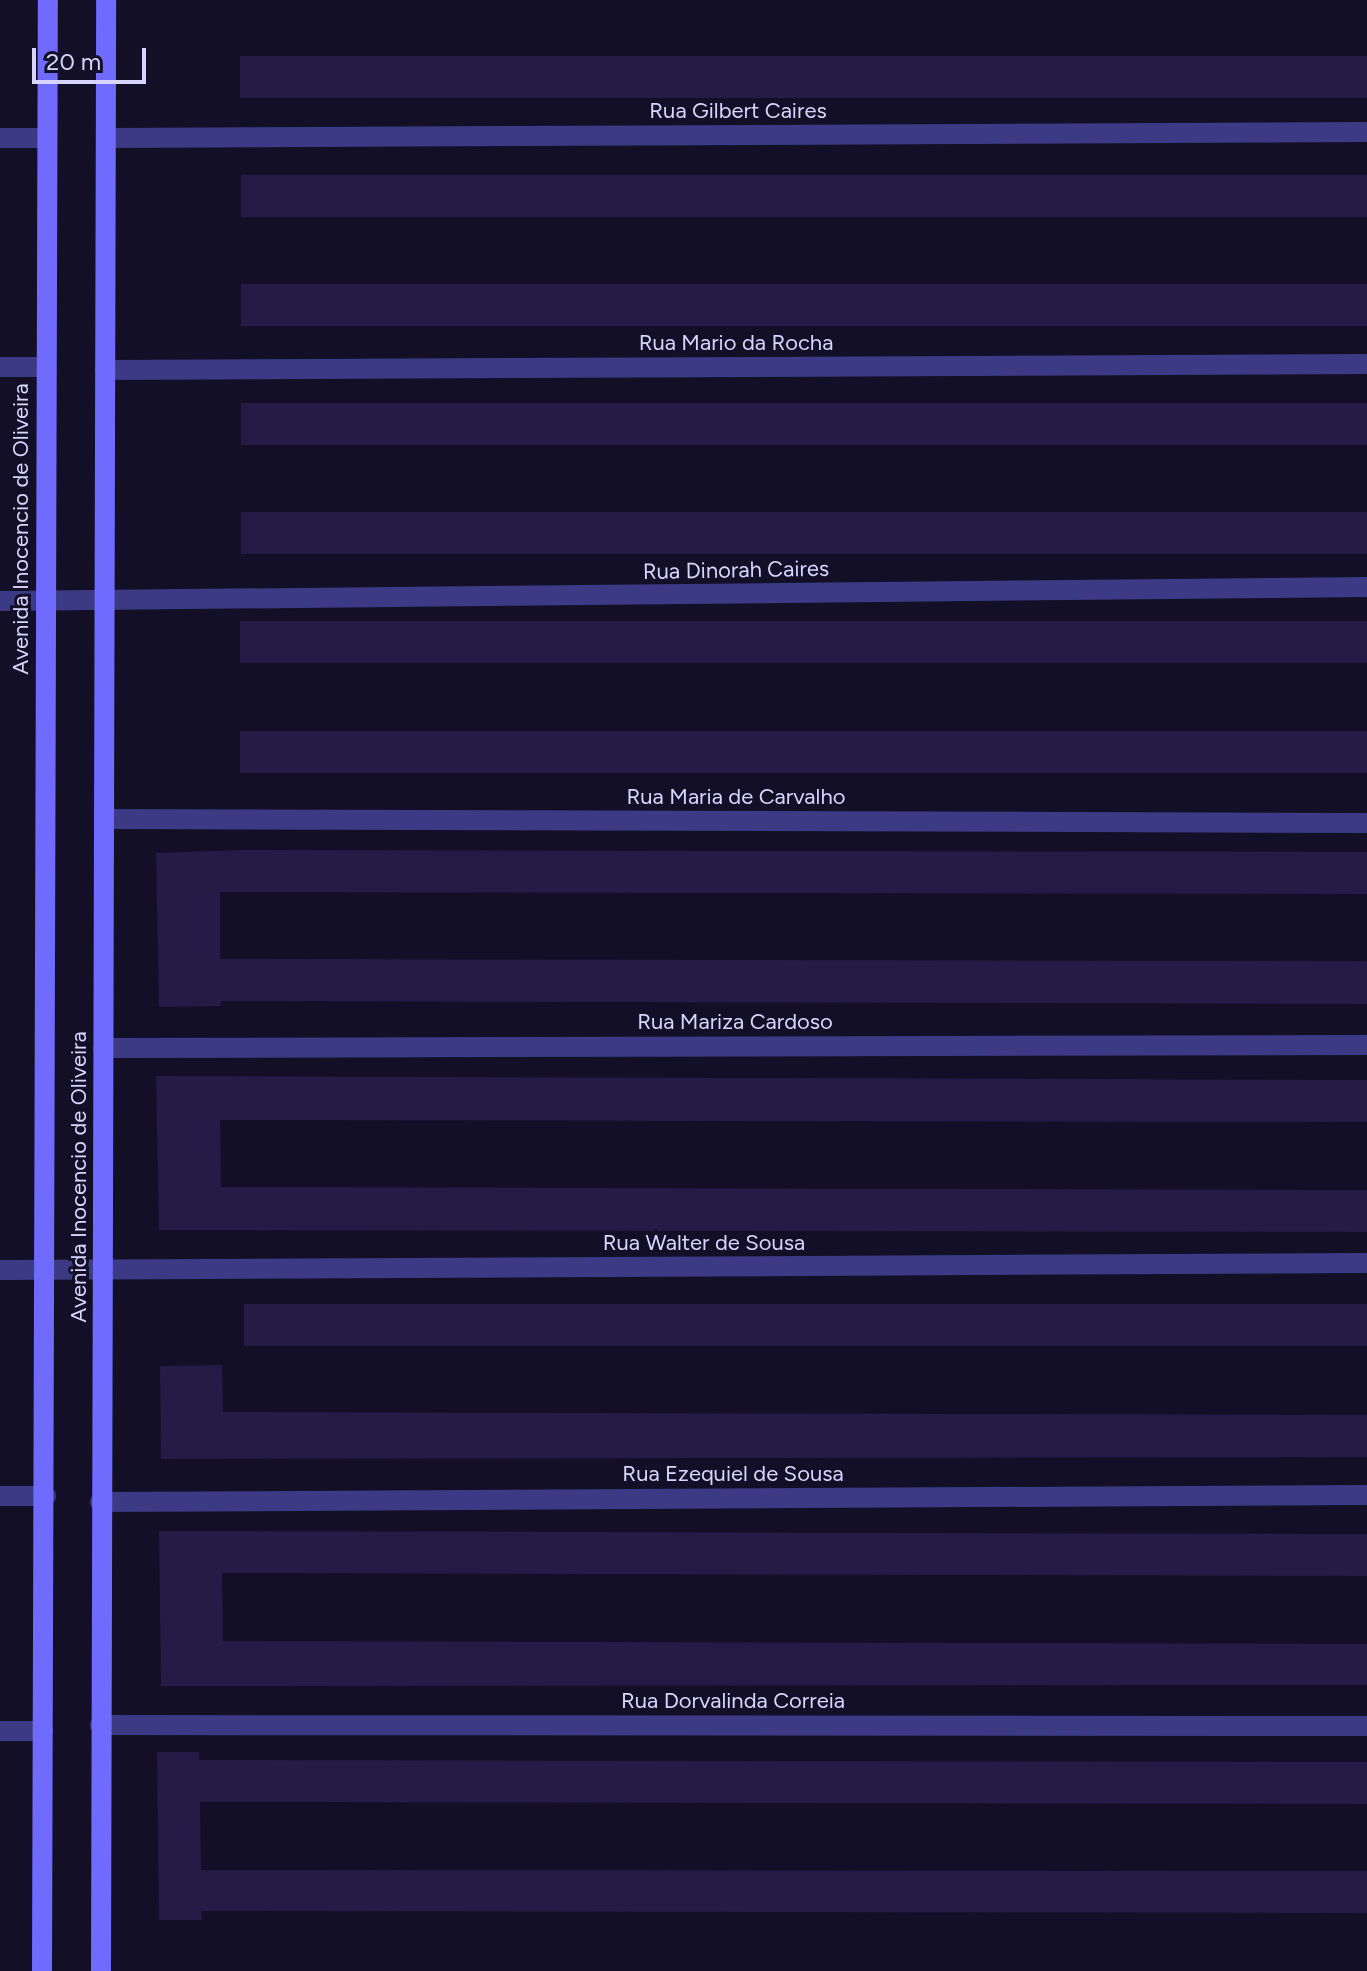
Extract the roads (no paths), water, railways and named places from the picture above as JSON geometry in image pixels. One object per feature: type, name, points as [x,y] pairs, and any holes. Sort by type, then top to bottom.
[{"type":"street","name":"Avenida Inocencio de Oliveira","points":[[42,1971],[46,1496],[41,1270],[48,0]]},
{"type":"street","name":"Avenida Inocencio de Oliveira","points":[[101,1971],[106,0]]},
{"type":"street","name":"Rua Gilbert Caires","points":[[108,138],[1367,132]]},
{"type":"street","points":[[0,138],[46,138]]},
{"type":"street","name":"Rua Mario da Rocha","points":[[105,370],[1367,364]]},
{"type":"street","points":[[0,367],[46,367]]},
{"type":"street","name":"Rua Dinorah Caires","points":[[0,601],[1367,587]]},
{"type":"street","name":"Rua Maria de Carvalho","points":[[106,819],[1367,823]]},
{"type":"street","name":"Rua Mariza Cardoso","points":[[103,1048],[1367,1045]]},
{"type":"street","name":"Rua Walter de Sousa","points":[[0,1270],[1367,1263]]},
{"type":"street","name":"Rua Ezequiel de Sousa","points":[[100,1502],[1367,1495]]},
{"type":"street","points":[[0,1496],[46,1496]]},
{"type":"street","name":"Rua Dorvalinda Correia","points":[[100,1725],[1367,1726]]},
{"type":"street","points":[[0,1731],[43,1731]]}]
